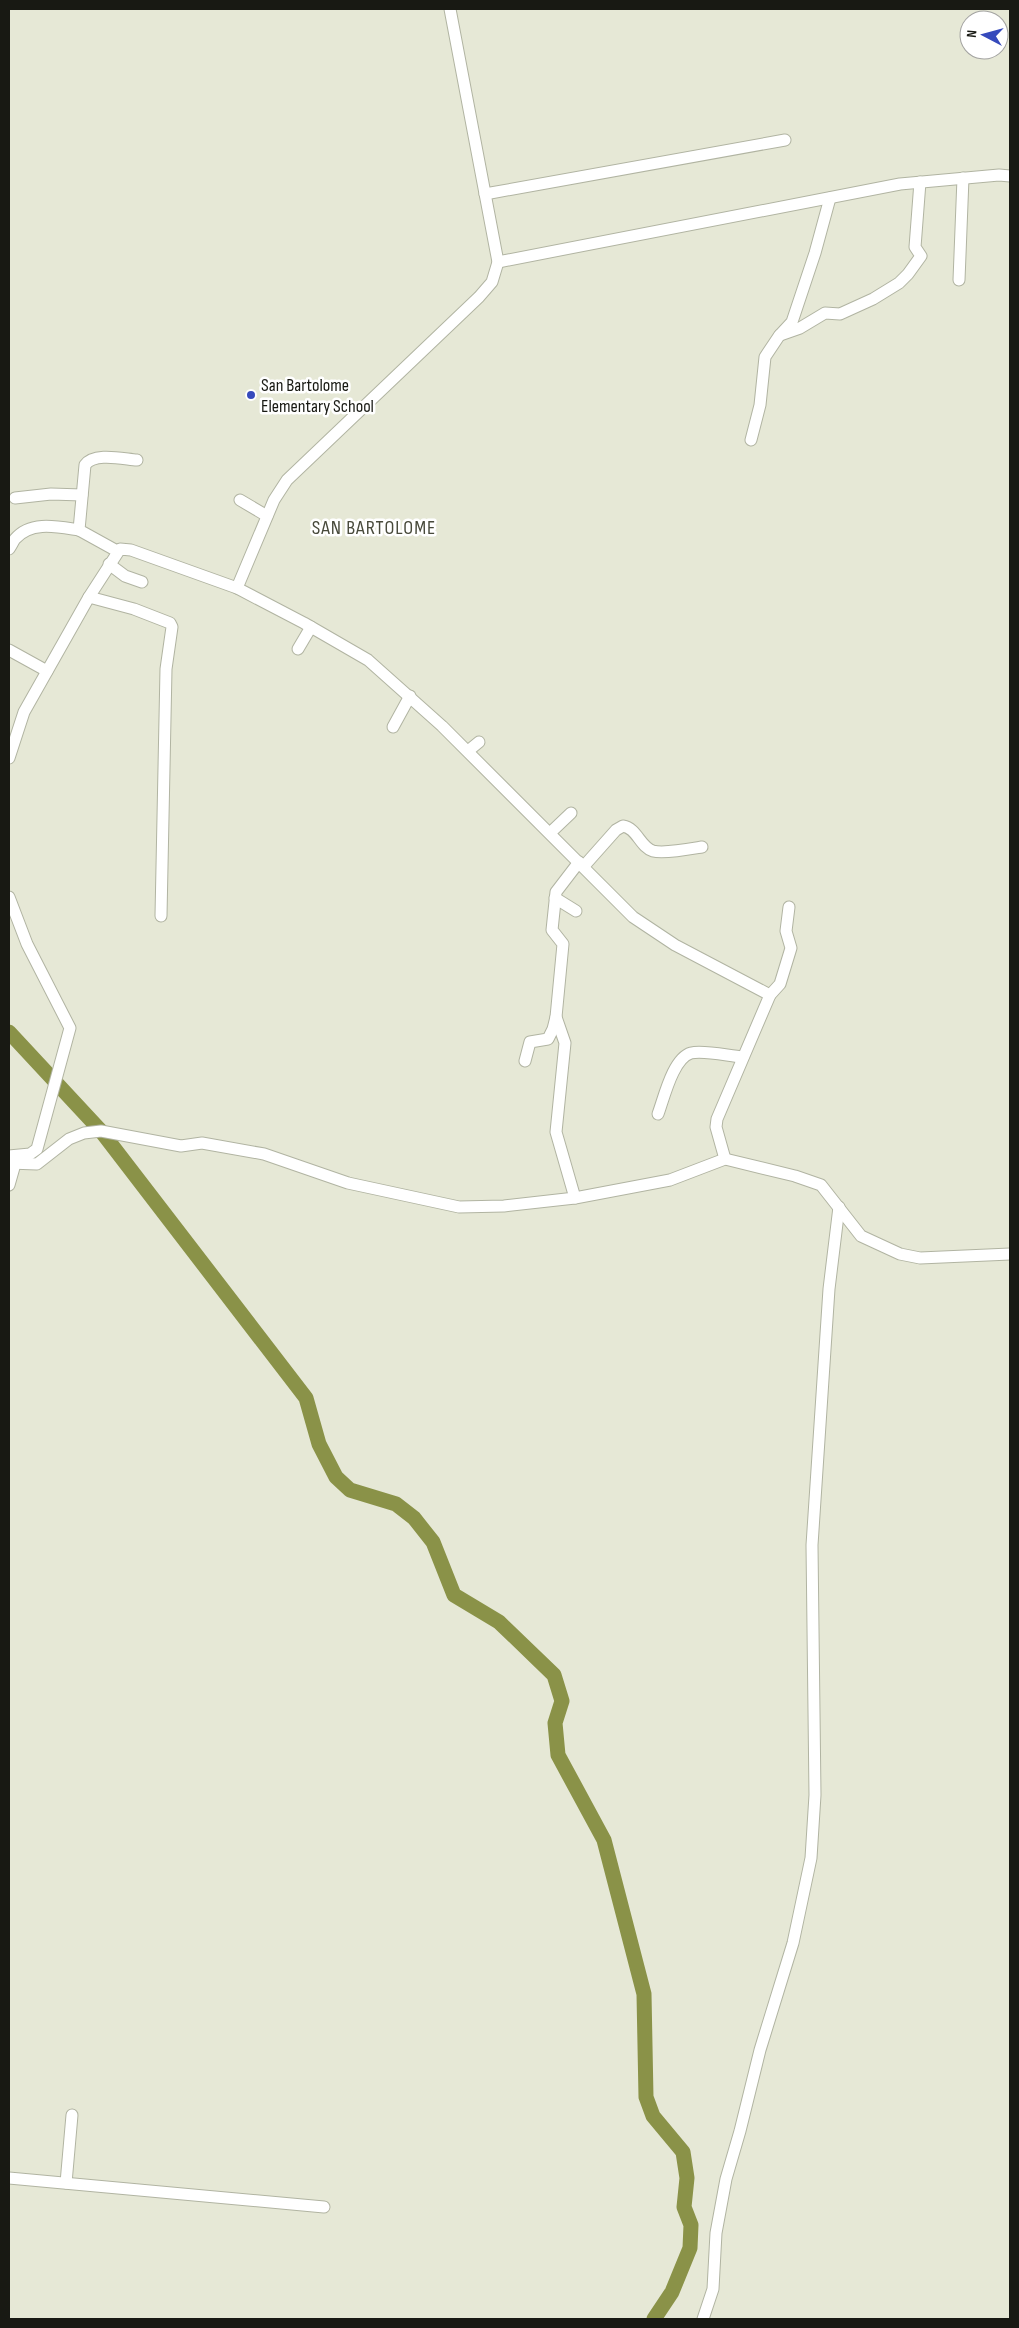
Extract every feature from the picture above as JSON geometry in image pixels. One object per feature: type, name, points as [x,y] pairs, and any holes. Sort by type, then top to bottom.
[{"type":"street","points":[[237,588],[267,516],[281,488],[300,466],[392,382],[487,289],[495,276],[498,262],[450,9]]},
{"type":"street","points":[[485,194],[785,140]]},
{"type":"street","points":[[498,262],[900,184],[1010,176]]},
{"type":"street","points":[[959,280],[963,178]]},
{"type":"street","points":[[779,336],[800,328],[825,313],[840,314],[899,283],[908,274],[921,256],[915,247],[920,182]]},
{"type":"street","points":[[751,440],[760,406],[765,357],[779,336],[792,322],[830,198]]},
{"type":"street","points":[[79,530],[84,471],[88,461],[98,458],[137,460]]},
{"type":"street","points":[[15,498],[51,494],[82,495]]},
{"type":"street","points":[[240,500],[267,516]]},
{"type":"street","points":[[9,549],[16,538],[31,529],[42,526],[79,530],[117,551]]},
{"type":"street","points":[[10,750],[24,712],[89,597],[117,551],[122,549],[131,550],[237,588],[312,627],[368,660],[410,696],[468,751],[633,917],[675,945],[770,995]]},
{"type":"street","points":[[110,564],[125,576],[142,582]]},
{"type":"street","points":[[89,597],[158,616],[172,625],[166,669],[160,916]]},
{"type":"street","points":[[298,649],[312,627]]},
{"type":"street","points":[[9,650],[47,671]]},
{"type":"street","points":[[393,727],[410,696]]},
{"type":"street","points":[[468,751],[479,742]]},
{"type":"street","points":[[550,833],[571,813]]},
{"type":"street","points":[[525,1061],[530,1042],[548,1039],[556,1017],[563,944],[562,940],[552,932],[557,890],[616,830],[623,826],[630,829],[653,851],[702,847]]},
{"type":"street","points":[[9,897],[27,944],[70,1025],[70,1032],[37,1149],[30,1154],[11,1161]]},
{"type":"street","points":[[555,898],[576,912]]},
{"type":"street","points":[[725,1159],[716,1127],[717,1119],[770,995],[780,984],[791,948],[786,931],[789,907]]},
{"type":"street","points":[[556,1017],[565,1041],[556,1132],[576,1198]]},
{"type":"street","points":[[658,1114],[676,1066],[686,1056],[694,1053],[743,1057]]},
{"type":"street","points":[[11,1161],[37,1164],[68,1139],[84,1133],[100,1131],[181,1146],[202,1143],[264,1154],[348,1182],[459,1207],[504,1206],[576,1198],[670,1180],[725,1159],[795,1176],[821,1185],[861,1236],[908,1257],[1010,1254]]},
{"type":"street","points":[[9,1185],[11,1161]]},
{"type":"street","points":[[703,2319],[711,2299],[718,2223],[728,2171],[762,2042],[793,1943],[811,1858],[816,1795],[812,1544],[830,1289],[839,1207]]},
{"type":"street","points":[[66,2183],[72,2115]]},
{"type":"street","points":[[9,2178],[324,2207]]},
{"type":"waterway","points":[[9,1032],[101,1131],[306,1398],[319,1444],[336,1477],[350,1490],[396,1504],[414,1518],[433,1542],[454,1595],[499,1622],[554,1675],[562,1701],[555,1723],[558,1755],[604,1840],[644,1994],[646,2097],[653,2116],[683,2152],[687,2178],[684,2207],[691,2225],[690,2248],[672,2292],[654,2319]]},
{"type":"place","name":"San Bartolome Elementary School","points":[[251,395]]},
{"type":"district","name":"SAN BARTOLOME","points":[[374,527]]}]
